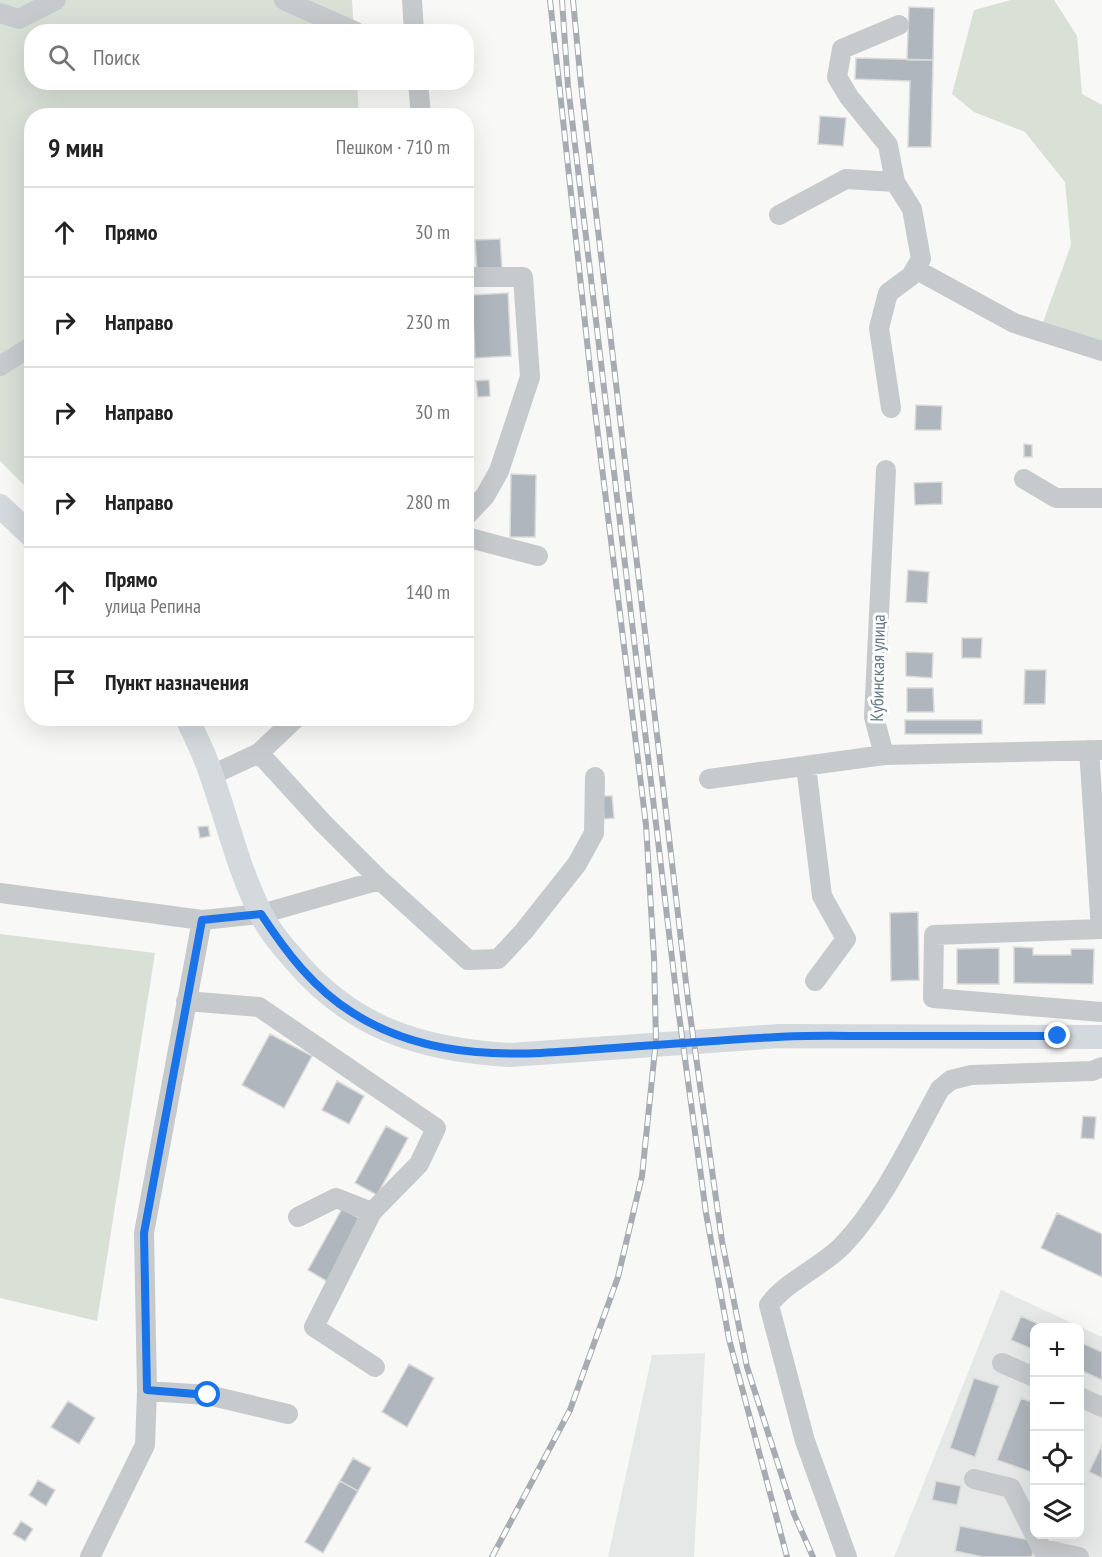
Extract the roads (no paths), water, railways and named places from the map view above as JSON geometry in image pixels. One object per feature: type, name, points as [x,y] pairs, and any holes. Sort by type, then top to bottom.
[{"type":"main road","points":[[0,506],[24,528]]},
{"type":"main road","points":[[191,726],[212,775],[232,842],[261,914],[280,944],[325,992],[354,1013],[388,1031],[425,1043],[468,1052],[510,1055],[780,1036],[1102,1037]]},
{"type":"street","points":[[0,13],[19,20],[56,0]]},
{"type":"street","points":[[284,0],[338,24]]},
{"type":"street","points":[[412,0],[414,24]]},
{"type":"street","points":[[891,408],[879,328],[888,293],[911,276],[921,259],[912,209],[895,182],[888,145],[849,97],[837,77],[842,49],[899,25]]},
{"type":"street","points":[[419,90],[420,108]]},
{"type":"street","points":[[779,215],[846,179],[895,182]]},
{"type":"street","points":[[915,268],[1014,323],[1102,351]]},
{"type":"street","points":[[474,277],[523,277],[530,377],[498,471],[485,496],[474,508]]},
{"type":"street","points":[[0,366],[24,351]]},
{"type":"street","name":"Кубинская улица","points":[[884,755],[874,717],[886,470]]},
{"type":"street","points":[[1024,479],[1056,498],[1102,498]]},
{"type":"street","points":[[474,539],[538,556]]},
{"type":"street","points":[[212,775],[259,753],[288,726]]},
{"type":"street","points":[[709,779],[884,755],[1096,750],[1101,929],[934,935],[933,998],[1102,1012]]},
{"type":"street","points":[[259,753],[323,823],[380,880],[468,960],[498,959],[524,931],[577,864],[594,832],[595,777]]},
{"type":"street","points":[[806,766],[822,896],[846,939],[815,981]]},
{"type":"street","points":[[0,893],[202,920],[261,914],[380,880]]},
{"type":"street","points":[[90,1557],[145,1445],[147,1390],[144,1233],[202,920]]},
{"type":"street","points":[[186,1001],[259,1007],[436,1128],[418,1164],[372,1212],[314,1327],[375,1367]]},
{"type":"street","points":[[847,1557],[805,1441],[769,1305],[776,1295],[843,1246],[874,1206],[940,1089],[951,1080],[971,1075],[1092,1071],[1102,1067]]},
{"type":"street","points":[[298,1217],[336,1198],[372,1212]]},
{"type":"street","points":[[1002,1363],[1030,1375]]},
{"type":"street","points":[[147,1390],[208,1395],[288,1414]]},
{"type":"street","points":[[1084,1399],[1102,1407]]},
{"type":"street","points":[[974,1479],[1011,1488],[1042,1549],[1078,1557]]},
{"type":"railway","points":[[492,1557],[570,1410],[618,1277],[642,1176],[656,1040],[654,958],[646,825],[591,378],[550,0]]},
{"type":"railway","points":[[562,0],[568,86],[677,1000],[706,1213],[729,1339],[787,1557]]},
{"type":"railway","points":[[573,0],[688,1000],[722,1241],[747,1367],[794,1514],[813,1557]]}]
